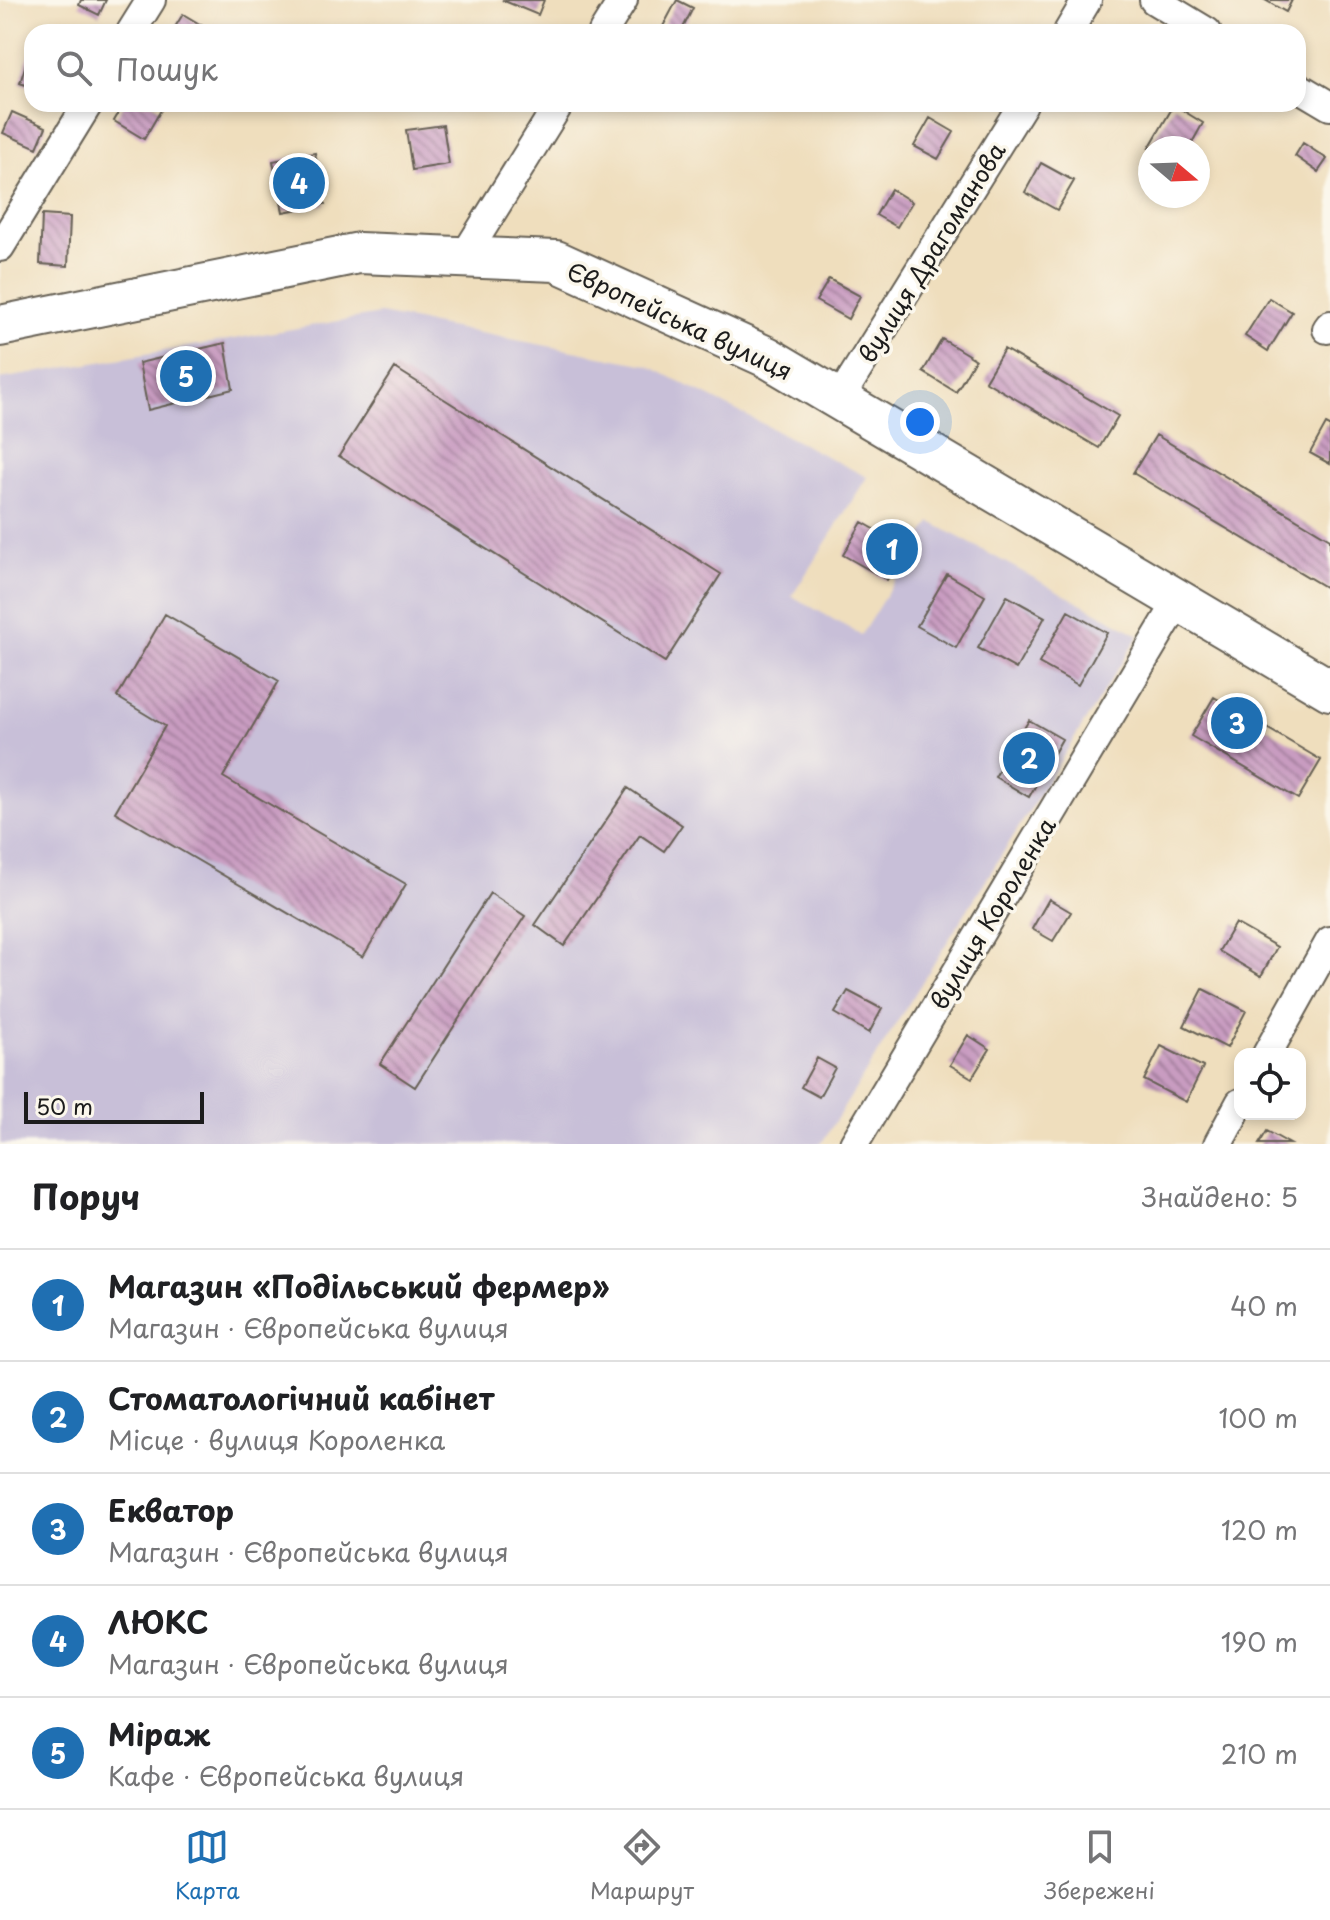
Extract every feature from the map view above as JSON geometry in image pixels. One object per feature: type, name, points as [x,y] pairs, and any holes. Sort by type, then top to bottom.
[{"type":"main road","name":"Європейська вулиця","points":[[0,326],[359,253],[556,261],[767,357],[1330,690]]},
{"type":"street","points":[[136,24],[151,0]]},
{"type":"street","points":[[608,24],[623,0]]},
{"type":"street","points":[[1073,24],[1087,0]]},
{"type":"street","points":[[1154,0],[1194,24]]},
{"type":"street","points":[[1306,92],[1330,106]]},
{"type":"street","points":[[0,247],[83,112]]},
{"type":"street","points":[[464,257],[554,112]]},
{"type":"street","name":"вулиця Драгоманова","points":[[838,401],[1018,112]]},
{"type":"street","name":"вулиця Короленка","points":[[854,1144],[1179,600]]},
{"type":"street","points":[[1270,1048],[1330,941]]},
{"type":"street","points":[[1218,1144],[1234,1114]]},
{"type":"shaded area","points":[[380,314],[647,365],[867,477],[792,596],[861,635],[931,522],[1139,635],[821,1144],[0,1144],[0,379]]},
{"type":"building","points":[[81,0],[106,0],[99,15],[79,5]]},
{"type":"building","points":[[502,0],[544,0],[538,15]]},
{"type":"building","points":[[677,0],[693,8],[685,24],[664,24]]},
{"type":"building","points":[[1265,0],[1292,0],[1286,12]]},
{"type":"building","points":[[183,14],[199,24],[177,24]]},
{"type":"building","points":[[12,112],[46,127],[37,148],[3,133]]},
{"type":"building","points":[[119,112],[160,112],[144,139],[114,121]]},
{"type":"building","points":[[1170,112],[1185,112],[1203,123],[1196,136],[1156,136]]},
{"type":"building","points":[[930,118],[954,132],[938,159],[914,146]]},
{"type":"building","points":[[443,125],[449,164],[412,170],[406,130]]},
{"type":"building","points":[[1303,143],[1327,159],[1318,172],[1295,156]]},
{"type":"building","points":[[315,153],[325,204],[283,212],[273,161]]},
{"type":"building","points":[[1041,163],[1074,181],[1057,210],[1025,192]]},
{"type":"building","points":[[891,189],[912,202],[897,227],[876,215]]},
{"type":"building","points":[[42,215],[70,217],[68,266],[40,264]]},
{"type":"building","points":[[829,279],[860,296],[848,319],[816,301]]},
{"type":"building","points":[[1269,298],[1292,312],[1268,351],[1245,336]]},
{"type":"building","points":[[942,339],[975,359],[956,392],[923,372]]},
{"type":"building","points":[[225,343],[233,389],[148,410],[139,363]]},
{"type":"building","points":[[1004,349],[1118,416],[1099,448],[985,381]]},
{"type":"building","points":[[395,368],[721,574],[665,662],[339,456]]},
{"type":"building","points":[[1326,424],[1330,426],[1330,464],[1310,453]]},
{"type":"building","points":[[1156,435],[1330,539],[1330,590],[1133,473]]},
{"type":"building","points":[[862,522],[906,547],[887,580],[843,555]]},
{"type":"building","points":[[947,574],[985,596],[956,648],[917,626]]},
{"type":"building","points":[[1007,596],[1045,617],[1016,669],[978,648]]},
{"type":"building","points":[[1068,611],[1107,633],[1078,685],[1039,663]]},
{"type":"building","points":[[165,614],[279,681],[223,777],[406,884],[363,957],[115,812],[165,726],[117,697]]},
{"type":"building","points":[[1214,697],[1321,760],[1298,799],[1191,736]]},
{"type":"building","points":[[1029,720],[1062,739],[1029,797],[995,777]]},
{"type":"building","points":[[628,788],[682,825],[664,851],[640,835],[564,946],[535,925]]},
{"type":"building","points":[[490,893],[525,916],[415,1087],[380,1064]]},
{"type":"building","points":[[1049,899],[1071,912],[1053,941],[1032,929]]},
{"type":"building","points":[[1235,923],[1277,947],[1261,976],[1219,951]]},
{"type":"building","points":[[1203,989],[1246,1011],[1227,1048],[1184,1026]]},
{"type":"building","points":[[848,991],[882,1009],[869,1033],[835,1013]]},
{"type":"building","points":[[968,1035],[990,1049],[972,1078],[950,1065]]},
{"type":"building","points":[[1161,1046],[1203,1067],[1186,1102],[1144,1080]]},
{"type":"building","points":[[817,1058],[835,1068],[819,1097],[801,1087]]},
{"type":"building","points":[[1267,1131],[1290,1144],[1259,1144]]},
{"type":"place","name":"ЛЮКС","points":[[299,183]]},
{"type":"place","name":"Міраж","points":[[186,376]]},
{"type":"place","name":"Магазин «Подільський фермер»","points":[[892,549]]},
{"type":"place","name":"Екватор","points":[[1237,723]]},
{"type":"place","name":"Стоматологічний кабінет","points":[[1029,758]]}]
